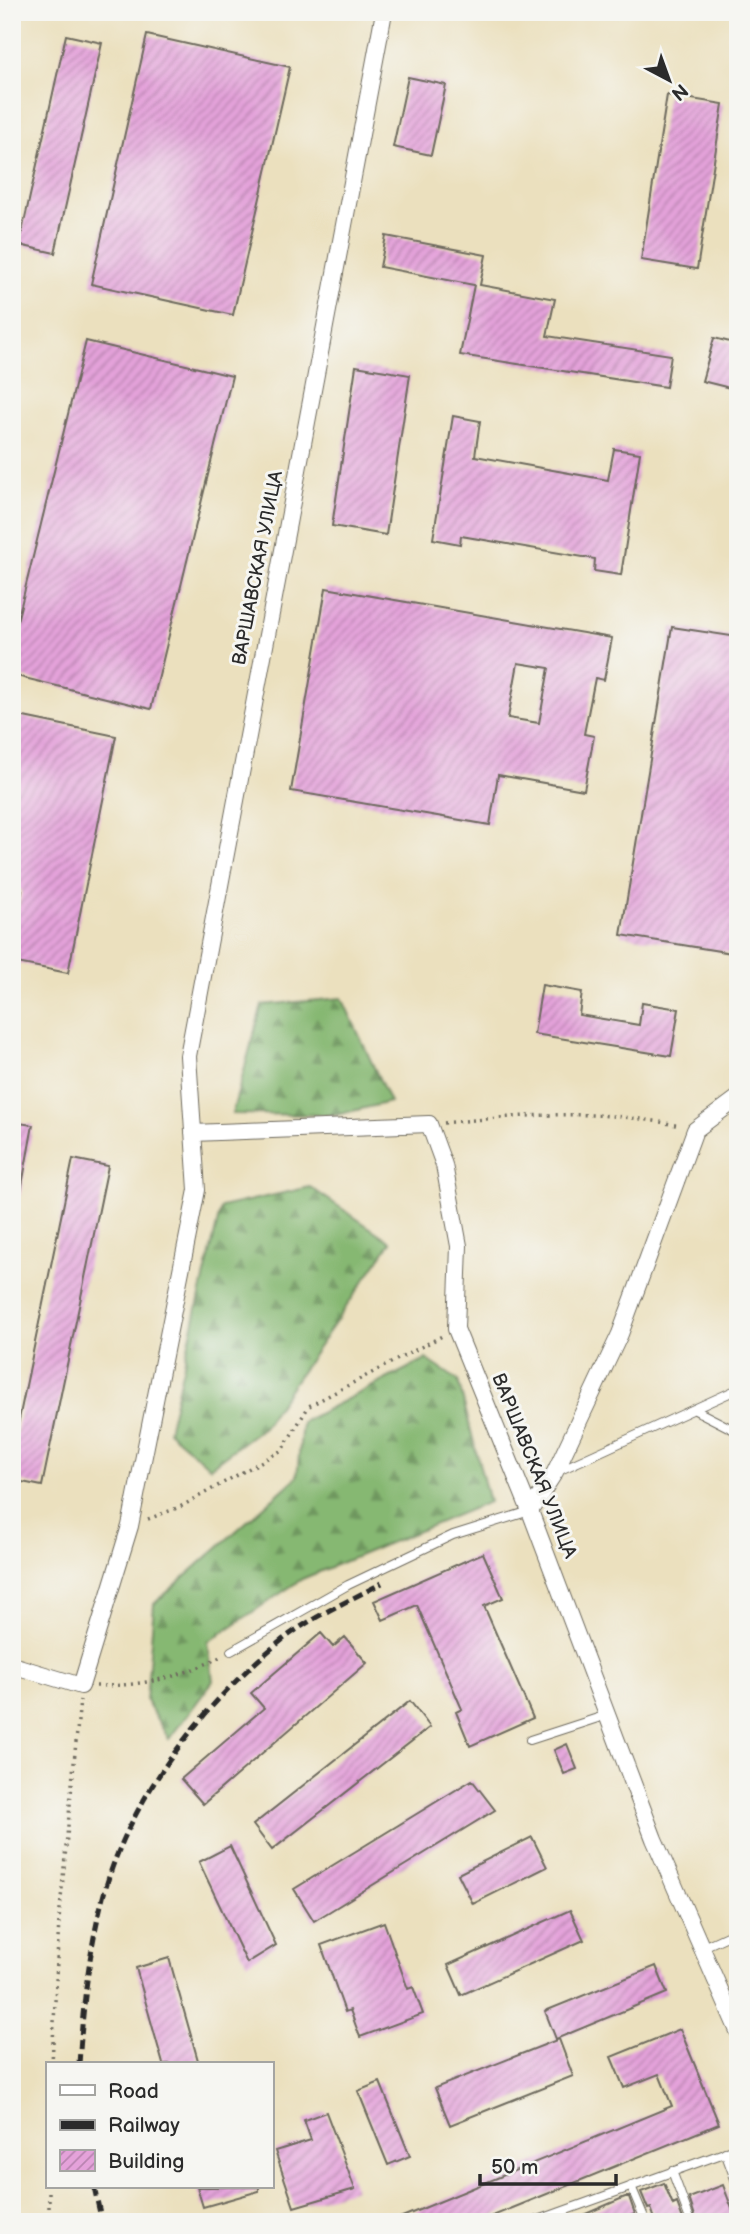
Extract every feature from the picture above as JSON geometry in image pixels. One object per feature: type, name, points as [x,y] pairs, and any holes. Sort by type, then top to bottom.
[{"type":"street","name":"ВАРШАВСКАЯ УЛИЦА","points":[[81,1686],[130,1526],[197,1190],[188,1056],[384,12]]},
{"type":"street","points":[[530,1511],[555,1472],[620,1334],[695,1130],[738,1098]]},
{"type":"street","name":"ВАРШАВСКАЯ УЛИЦА","points":[[429,1124],[444,1165],[459,1246],[456,1329],[530,1511],[653,1839],[738,2032]]},
{"type":"street","points":[[193,1132],[429,1124]]},
{"type":"street","points":[[12,1665],[81,1686]]},
{"type":"lane","points":[[555,1472],[738,1389]]},
{"type":"lane","points":[[695,1410],[738,1432]]},
{"type":"lane","points":[[232,1651],[348,1585],[453,1535],[530,1511]]},
{"type":"lane","points":[[530,1740],[607,1715]]},
{"type":"lane","points":[[701,1948],[738,1931]]},
{"type":"lane","points":[[533,2222],[738,2148]]},
{"type":"lane","points":[[725,2152],[738,2187]]},
{"type":"lane","points":[[672,2171],[691,2222]]},
{"type":"lane","points":[[631,2186],[644,2221]]},
{"type":"path","points":[[429,1124],[563,1114],[635,1116],[695,1130]]},
{"type":"path","points":[[130,1526],[180,1507],[282,1450],[309,1406],[456,1329]]},
{"type":"path","points":[[52,2062],[60,1920],[81,1686],[133,1686],[189,1673],[232,1651]]},
{"type":"path","points":[[49,2188],[49,2222]]},
{"type":"green space","points":[[342,998],[390,1102],[336,1115],[232,1114],[262,1005]]},
{"type":"green space","points":[[310,1187],[391,1242],[263,1427],[210,1467],[168,1431],[221,1207]]},
{"type":"green space","points":[[426,1359],[458,1380],[489,1502],[302,1579],[208,1642],[213,1681],[169,1739],[146,1701],[154,1604],[297,1477],[302,1422]]},
{"type":"green space","points":[[12,1767],[20,1787],[12,1888]]},
{"type":"building","points":[[66,35],[102,43],[55,253],[19,245]]},
{"type":"building","points":[[147,35],[290,67],[233,315],[91,284]]},
{"type":"building","points":[[408,77],[446,85],[431,155],[393,147]]},
{"type":"building","points":[[667,95],[723,104],[697,269],[641,260]]},
{"type":"building","points":[[386,236],[486,255],[480,285],[555,299],[547,336],[671,355],[666,387],[460,355],[474,285],[380,267]]},
{"type":"building","points":[[714,338],[738,344],[738,390],[702,381]]},
{"type":"building","points":[[86,341],[232,376],[151,709],[12,675],[12,642]]},
{"type":"building","points":[[356,366],[410,375],[386,535],[332,526]]},
{"type":"building","points":[[453,416],[480,421],[475,456],[608,480],[614,449],[640,453],[621,575],[594,571],[595,559],[461,536],[460,544],[433,539]]},
{"type":"building","points":[[326,588],[612,638],[604,680],[595,678],[584,734],[594,736],[584,790],[498,775],[490,825],[291,791]],"holes":[[[518,663],[549,668],[539,723],[508,718]]]},
{"type":"building","points":[[672,627],[738,637],[738,954],[621,935]]},
{"type":"building","points":[[19,716],[116,736],[68,973],[12,962],[12,939],[22,890],[12,888],[12,747]]},
{"type":"building","points":[[542,985],[582,992],[579,1015],[639,1025],[642,1003],[679,1009],[671,1056],[534,1034]]},
{"type":"building","points":[[12,1122],[33,1125],[20,1196],[12,1195]]},
{"type":"building","points":[[73,1159],[108,1166],[42,1486],[12,1480],[12,1453]]},
{"type":"building","points":[[483,1553],[503,1598],[484,1606],[533,1718],[470,1746],[456,1712],[462,1709],[417,1605],[383,1620],[374,1601]]},
{"type":"building","points":[[321,1633],[333,1647],[345,1637],[367,1663],[203,1804],[181,1779],[264,1708],[251,1693]]},
{"type":"building","points":[[410,1701],[430,1727],[272,1850],[253,1825]]},
{"type":"building","points":[[567,1744],[577,1769],[564,1774],[554,1750]]},
{"type":"building","points":[[472,1780],[495,1810],[314,1921],[294,1889]]},
{"type":"building","points":[[532,1837],[547,1867],[473,1904],[458,1874]]},
{"type":"building","points":[[230,1846],[276,1945],[247,1963],[199,1862]]},
{"type":"building","points":[[570,1910],[584,1940],[461,1995],[448,1965]]},
{"type":"building","points":[[384,1922],[408,1989],[413,1987],[423,2014],[360,2037],[350,2010],[345,2012],[321,1945]]},
{"type":"building","points":[[169,1958],[198,2062],[162,2062],[136,1968]]},
{"type":"building","points":[[656,1966],[667,1993],[556,2039],[545,2011]]},
{"type":"building","points":[[680,2029],[719,2124],[478,2222],[390,2222],[672,2106],[659,2074],[624,2088],[611,2057]]},
{"type":"building","points":[[559,2039],[573,2076],[450,2125],[435,2088]]},
{"type":"building","points":[[380,2082],[410,2156],[388,2165],[358,2091]]},
{"type":"building","points":[[326,2112],[355,2189],[294,2207],[275,2151],[311,2140],[304,2120]]},
{"type":"building","points":[[664,2183],[673,2205],[677,2203],[684,2222],[656,2222],[651,2208],[648,2209],[641,2192]]},
{"type":"building","points":[[723,2185],[737,2222],[697,2222],[689,2198]]},
{"type":"building","points":[[197,2188],[259,2188],[259,2191],[203,2207]]},
{"type":"building","points":[[629,2197],[635,2214],[616,2222],[567,2222]]},
{"type":"railway","points":[[79,2062],[88,1977],[105,1890],[117,1855],[152,1786],[199,1722],[253,1665],[305,1624],[382,1583]]},
{"type":"railway","points":[[94,2188],[102,2222]]}]
